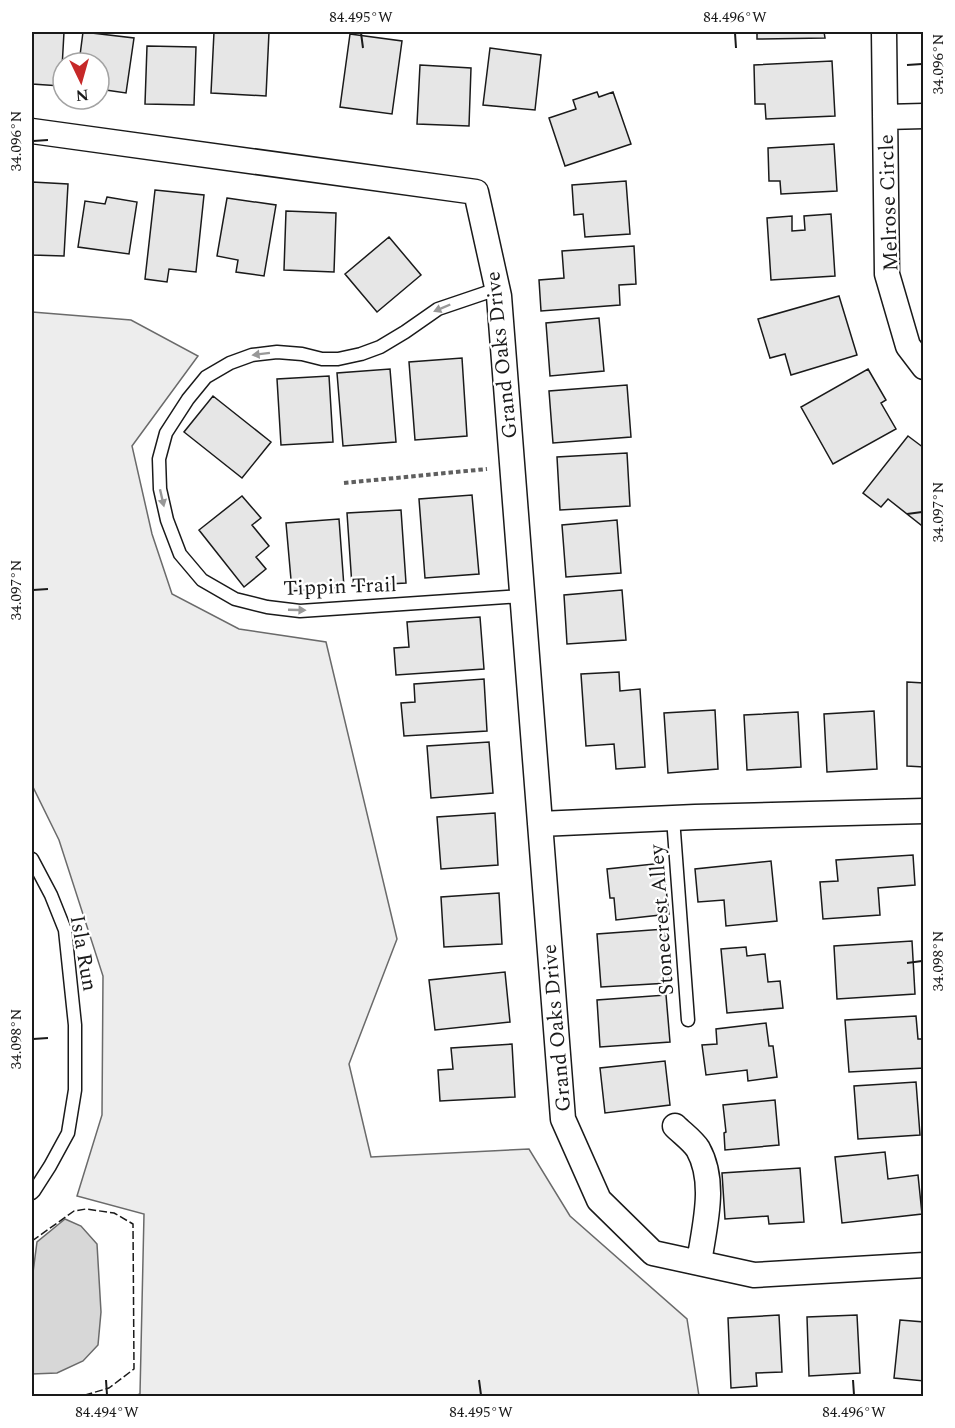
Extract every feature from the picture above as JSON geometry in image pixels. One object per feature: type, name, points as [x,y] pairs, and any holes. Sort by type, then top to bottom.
[{"type":"street","name":"Melrose Circle","points":[[884,32],[887,274],[908,346],[924,368]]},
{"type":"street","points":[[885,117],[924,116]]},
{"type":"street","name":"Grand Oaks Drive","points":[[32,131],[476,192],[499,296],[562,1119],[599,1200],[653,1253],[754,1275],[924,1265]]},
{"type":"street","points":[[540,824],[924,811]]},
{"type":"street","points":[[675,1126],[697,1148],[707,1173],[707,1201],[699,1263]]},
{"type":"lane","name":"Tippin Trail","points":[[497,289],[438,309],[380,347],[362,354],[338,359],[322,359],[302,354],[277,352],[252,355],[230,363],[206,377],[188,399],[166,433],[159,459],[160,489],[167,520],[180,554],[202,580],[235,599],[267,608],[300,611],[522,596]]},
{"type":"lane","name":"Stonecrest Alley","points":[[673,818],[688,1020]]},
{"type":"lane","name":"Isla Run","points":[[32,859],[51,895],[65,930],[75,1026],[75,1090],[68,1133],[32,1193]]},
{"type":"path","points":[[344,483],[512,467]]},
{"type":"shaded area","points":[[32,312],[131,320],[198,356],[132,446],[152,534],[172,594],[239,629],[326,642],[397,939],[349,1064],[371,1157],[529,1149],[570,1216],[687,1319],[699,1396],[134,1396],[140,1394],[144,1214],[77,1196],[102,1115],[103,976],[59,840],[32,785]]},
{"type":"shaded area","points":[[65,1219],[81,1226],[97,1244],[101,1312],[98,1345],[83,1361],[57,1373],[32,1374],[32,1280],[37,1242]]},
{"type":"building","points":[[32,32],[64,32],[63,51],[51,51],[51,85],[32,84]]},
{"type":"building","points":[[83,32],[134,38],[126,93],[111,91],[111,51],[81,51]]},
{"type":"building","points":[[214,32],[269,32],[266,96],[211,93]]},
{"type":"building","points":[[757,32],[824,32],[825,38],[757,39]]},
{"type":"building","points":[[350,34],[402,41],[392,114],[340,107]]},
{"type":"building","points":[[147,46],[196,47],[194,105],[145,104]]},
{"type":"building","points":[[490,48],[541,55],[535,110],[483,105]]},
{"type":"building","points":[[832,61],[835,116],[766,119],[765,104],[755,104],[754,65]]},
{"type":"building","points":[[420,65],[471,68],[469,126],[417,124]]},
{"type":"building","points":[[597,92],[599,97],[613,92],[631,144],[565,166],[549,118],[576,109],[573,100]]},
{"type":"building","points":[[834,144],[837,191],[781,194],[780,181],[769,181],[768,148]]},
{"type":"building","points":[[626,181],[630,234],[585,237],[583,214],[574,215],[572,185]]},
{"type":"building","points":[[32,182],[68,184],[64,256],[32,255]]},
{"type":"building","points":[[155,190],[204,195],[196,272],[169,269],[167,282],[145,279]]},
{"type":"building","points":[[107,197],[137,202],[129,254],[78,247],[85,201],[105,204]]},
{"type":"building","points":[[227,198],[276,205],[264,276],[236,272],[238,260],[217,256]]},
{"type":"building","points":[[286,211],[336,213],[334,272],[284,270]]},
{"type":"building","points":[[831,214],[835,276],[771,280],[767,218],[792,216],[792,231],[805,230],[804,216]]},
{"type":"building","points":[[389,237],[421,275],[377,312],[345,274]]},
{"type":"building","points":[[634,246],[636,284],[619,285],[620,305],[541,311],[539,280],[564,278],[562,251]]},
{"type":"building","points":[[839,296],[857,355],[791,375],[785,354],[770,358],[758,319]]},
{"type":"building","points":[[599,318],[604,371],[550,376],[546,323]]},
{"type":"building","points":[[462,358],[467,436],[415,440],[409,362]]},
{"type":"building","points":[[390,369],[396,442],[343,446],[337,373]]},
{"type":"building","points":[[868,369],[886,400],[881,403],[896,429],[833,464],[801,407]]},
{"type":"building","points":[[329,376],[333,442],[281,445],[277,379]]},
{"type":"building","points":[[627,385],[631,437],[553,443],[549,391]]},
{"type":"building","points":[[213,396],[271,442],[242,478],[184,432]]},
{"type":"building","points":[[908,436],[924,448],[924,522],[921,525],[888,499],[881,507],[863,493]]},
{"type":"building","points":[[627,453],[630,506],[560,510],[557,457]]},
{"type":"building","points":[[472,495],[479,574],[425,578],[419,499]]},
{"type":"building","points":[[242,496],[261,518],[252,525],[269,546],[256,557],[266,569],[244,587],[199,530]]},
{"type":"building","points":[[401,510],[406,583],[352,586],[347,513]]},
{"type":"building","points":[[339,519],[344,587],[292,591],[286,523]]},
{"type":"building","points":[[617,520],[621,573],[566,577],[562,525]]},
{"type":"building","points":[[622,590],[626,640],[567,644],[564,595]]},
{"type":"building","points":[[480,617],[484,669],[396,675],[394,648],[409,647],[407,622]]},
{"type":"building","points":[[619,672],[620,691],[640,689],[645,767],[616,769],[614,744],[586,746],[581,674]]},
{"type":"building","points":[[484,679],[487,731],[404,736],[401,703],[415,702],[414,684]]},
{"type":"building","points":[[907,682],[924,683],[924,767],[907,766]]},
{"type":"building","points":[[715,710],[718,769],[668,773],[664,713]]},
{"type":"building","points":[[874,711],[877,769],[827,772],[824,714]]},
{"type":"building","points":[[798,712],[801,767],[747,770],[744,715]]},
{"type":"building","points":[[489,742],[493,793],[431,798],[427,746]]},
{"type":"building","points":[[495,813],[498,865],[441,869],[437,817]]},
{"type":"building","points":[[913,855],[915,885],[878,888],[880,915],[823,919],[820,882],[838,881],[836,860]]},
{"type":"building","points":[[771,861],[777,921],[726,926],[724,900],[698,902],[695,869]]},
{"type":"building","points":[[663,863],[669,914],[616,920],[614,898],[610,898],[607,869]]},
{"type":"building","points":[[499,893],[502,944],[444,947],[441,897]]},
{"type":"building","points":[[665,929],[669,983],[601,987],[597,934]]},
{"type":"building","points":[[912,941],[915,994],[837,999],[834,946]]},
{"type":"building","points":[[746,947],[747,956],[765,954],[768,982],[780,981],[783,1008],[727,1013],[721,949]]},
{"type":"building","points":[[505,972],[510,1022],[435,1030],[429,980]]},
{"type":"building","points":[[666,995],[670,1042],[600,1047],[597,1000]]},
{"type":"building","points":[[916,1016],[918,1039],[924,1039],[924,1068],[849,1072],[845,1020]]},
{"type":"building","points":[[766,1023],[769,1046],[773,1046],[777,1077],[748,1081],[747,1070],[706,1075],[702,1045],[717,1044],[716,1029]]},
{"type":"building","points":[[512,1044],[515,1097],[440,1101],[438,1070],[453,1069],[451,1048]]},
{"type":"building","points":[[665,1061],[670,1105],[605,1113],[600,1068]]},
{"type":"building","points":[[916,1082],[920,1135],[858,1139],[854,1086]]},
{"type":"building","points":[[775,1100],[779,1145],[725,1150],[723,1105]]},
{"type":"building","points":[[885,1152],[888,1179],[918,1175],[922,1214],[842,1223],[835,1157]]},
{"type":"building","points":[[800,1168],[804,1222],[769,1224],[768,1216],[725,1219],[722,1173]]},
{"type":"building","points":[[779,1315],[782,1372],[756,1373],[757,1386],[731,1388],[728,1318]]},
{"type":"building","points":[[857,1315],[860,1373],[809,1376],[807,1317]]},
{"type":"building","points":[[900,1320],[924,1322],[924,1381],[894,1378]]},
{"type":"fence","points":[[32,1241],[74,1211],[86,1209],[114,1213],[133,1224],[134,1369],[109,1388],[82,1396]]}]
